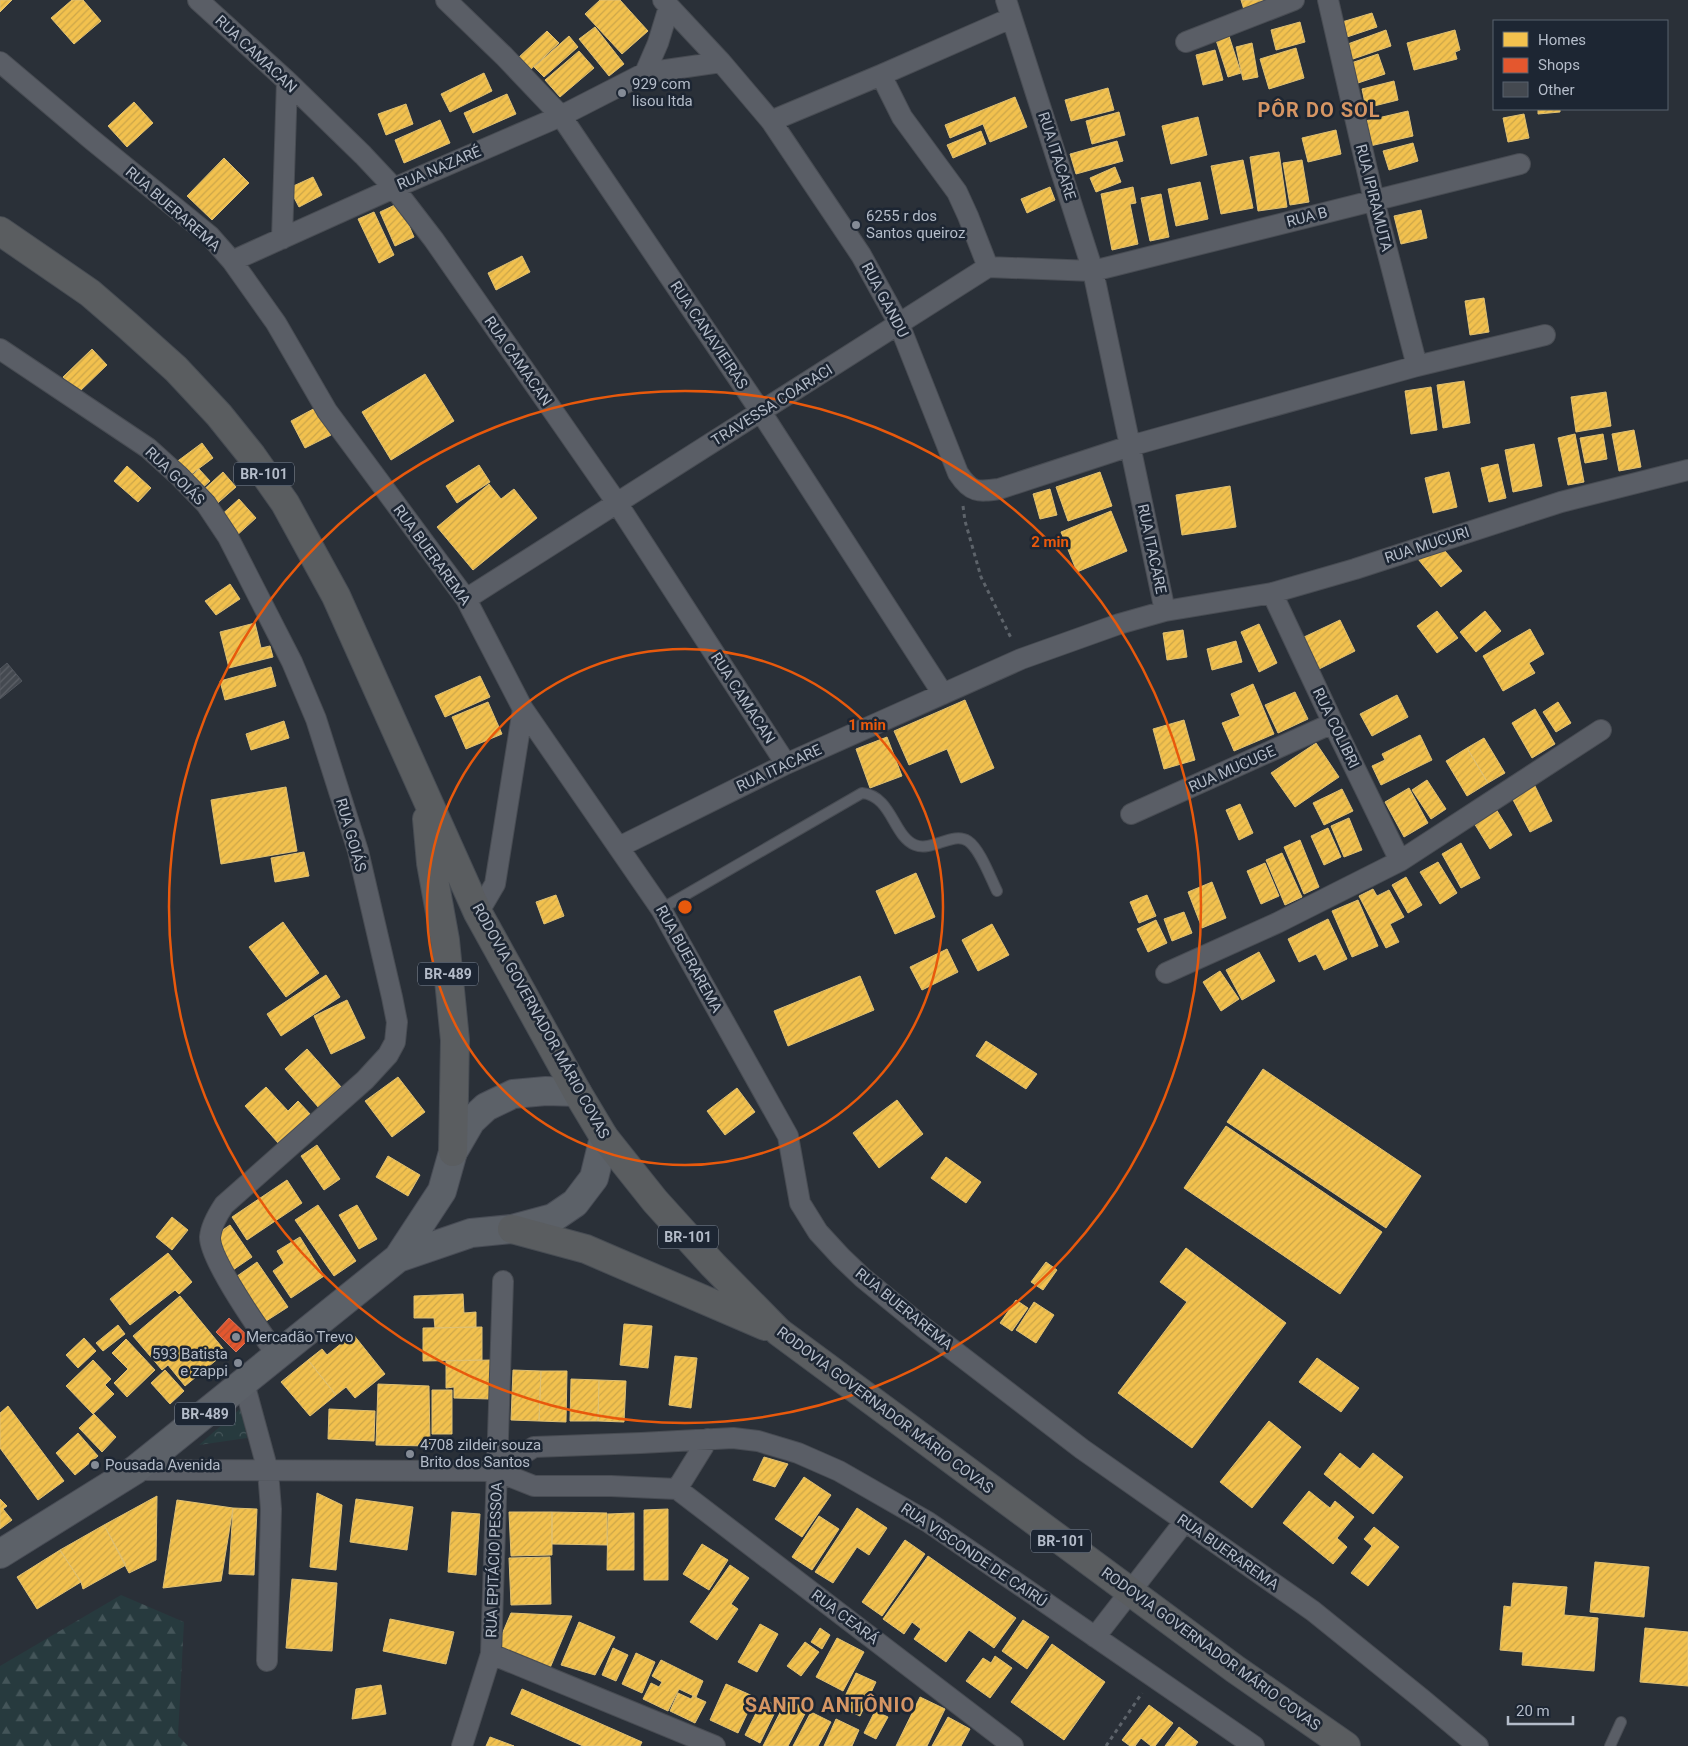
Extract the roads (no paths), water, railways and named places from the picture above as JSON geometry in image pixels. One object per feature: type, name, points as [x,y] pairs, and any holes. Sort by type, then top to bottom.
[{"type":"highway","name":"RODOVIA GOVERNADOR MÁRIO COVAS","points":[[0,231],[90,293],[176,369],[219,415],[252,456],[284,503],[336,596],[478,913],[604,1137],[655,1202],[713,1265],[779,1332],[1235,1669],[1346,1746]]},
{"type":"highway","name":"BR-489","points":[[425,797],[431,863],[445,940],[455,1040],[453,1152]]},
{"type":"highway","name":"BR-489","points":[[512,1229],[586,1249],[779,1332]]},
{"type":"main road","name":"BR-489","points":[[0,1554],[135,1470],[398,1258],[442,1191],[453,1152],[471,1121],[486,1106],[513,1094],[546,1091],[577,1092]]},
{"type":"main road","name":"BR-489","points":[[398,1258],[471,1233],[512,1229],[553,1218],[575,1203],[594,1178],[604,1137]]},
{"type":"main road","points":[[442,1191],[451,1214],[460,1225],[471,1233]]},
{"type":"street","name":"RUA CAMACAN","points":[[198,0],[287,81],[394,188],[434,240],[617,503],[786,764]]},
{"type":"street","name":"RUA CANAVIEIRAS","points":[[446,0],[504,56],[560,116],[761,412],[943,694]]},
{"type":"street","points":[[1186,42],[1294,0]]},
{"type":"street","name":"RUA IPIRAMUTA","points":[[1328,0],[1374,200],[1416,366]]},
{"type":"street","points":[[645,73],[658,43],[666,3]]},
{"type":"street","name":"RUA GANDU","points":[[666,3],[721,62],[771,121],[861,255],[900,324],[958,473],[965,483],[981,492],[999,489],[1130,446]]},
{"type":"street","points":[[771,121],[881,75],[1009,9]]},
{"type":"street","name":"RUA ITACARE","points":[[619,847],[786,764],[1021,659],[1119,624],[1164,611],[1093,271],[1009,9]]},
{"type":"street","name":"RUA BUERAREMA","points":[[0,62],[90,139],[210,236],[232,262],[276,323],[327,411],[466,599],[523,709],[661,909],[788,1136],[800,1203],[818,1232],[863,1278],[924,1327],[1082,1449],[1320,1617],[1478,1746]]},
{"type":"street","name":"RUA NAZARÉ","points":[[232,262],[394,188],[560,116],[645,73],[721,62]]},
{"type":"street","points":[[881,75],[902,117],[956,192],[968,216],[988,267],[1093,271]]},
{"type":"street","points":[[282,239],[287,81]]},
{"type":"street","name":"RUA B","points":[[1093,271],[1520,164]]},
{"type":"street","name":"TRAVESSA COARACI","points":[[466,599],[988,267]]},
{"type":"street","points":[[1130,446],[1416,366],[1545,335]]},
{"type":"street","name":"RUA GOIÁS","points":[[0,349],[148,448],[206,504],[228,536],[292,662],[316,719],[358,851],[397,1022],[395,1042],[388,1055],[365,1080],[224,1205],[215,1220],[210,1238],[216,1258],[223,1272],[277,1356]]},
{"type":"street","name":"RUA MUCURI","points":[[1164,611],[1272,593],[1355,569],[1562,502],[1688,470]]},
{"type":"street","name":"RUA COLIBRI","points":[[1272,593],[1400,861]]},
{"type":"street","points":[[478,913],[495,884],[523,709]]},
{"type":"street","name":"RUA MUCUGE","points":[[1131,814],[1333,723]]},
{"type":"street","points":[[1166,974],[1277,924],[1400,861],[1601,730]]},
{"type":"street","name":"RUA EPITÁCIO PESSOA","points":[[462,1746],[491,1654],[503,1280]]},
{"type":"street","points":[[244,1383],[268,1471],[271,1509],[267,1661]]},
{"type":"street","name":"RUA VISCONDE DE CAIRÚ","points":[[496,1471],[534,1447],[733,1438],[758,1441],[798,1453],[838,1471],[928,1522],[1254,1746]]},
{"type":"street","points":[[135,1470],[496,1471],[534,1486],[612,1486],[677,1489],[708,1439]]},
{"type":"street","name":"RUA CEARÁ","points":[[677,1489],[1013,1746]]},
{"type":"street","points":[[1095,1637],[1185,1521]]},
{"type":"street","points":[[491,1654],[715,1746]]},
{"type":"lane","points":[[661,909],[862,793],[872,794],[883,804],[907,839],[914,845],[920,846],[959,838],[966,840],[974,846],[997,891]]},
{"type":"lane","points":[[1610,1746],[1621,1722]]},
{"type":"place","name":"929 com lisou ltda","points":[[622,93]]},
{"type":"place","name":"6255 r dos Santos queiroz","points":[[856,225]]},
{"type":"place","name":"Mercadão Trevo","points":[[236,1337]]},
{"type":"place","name":"593 Batista e zappi","points":[[238,1363]]},
{"type":"place","name":"4708 zildeir souza Brito dos Santos","points":[[410,1454]]},
{"type":"place","name":"Pousada Avenida","points":[[95,1465]]},
{"type":"district","name":"PÔR DO SOL","points":[[1319,110]]},
{"type":"district","name":"SANTO ANTÔNIO","points":[[830,1705]]}]
